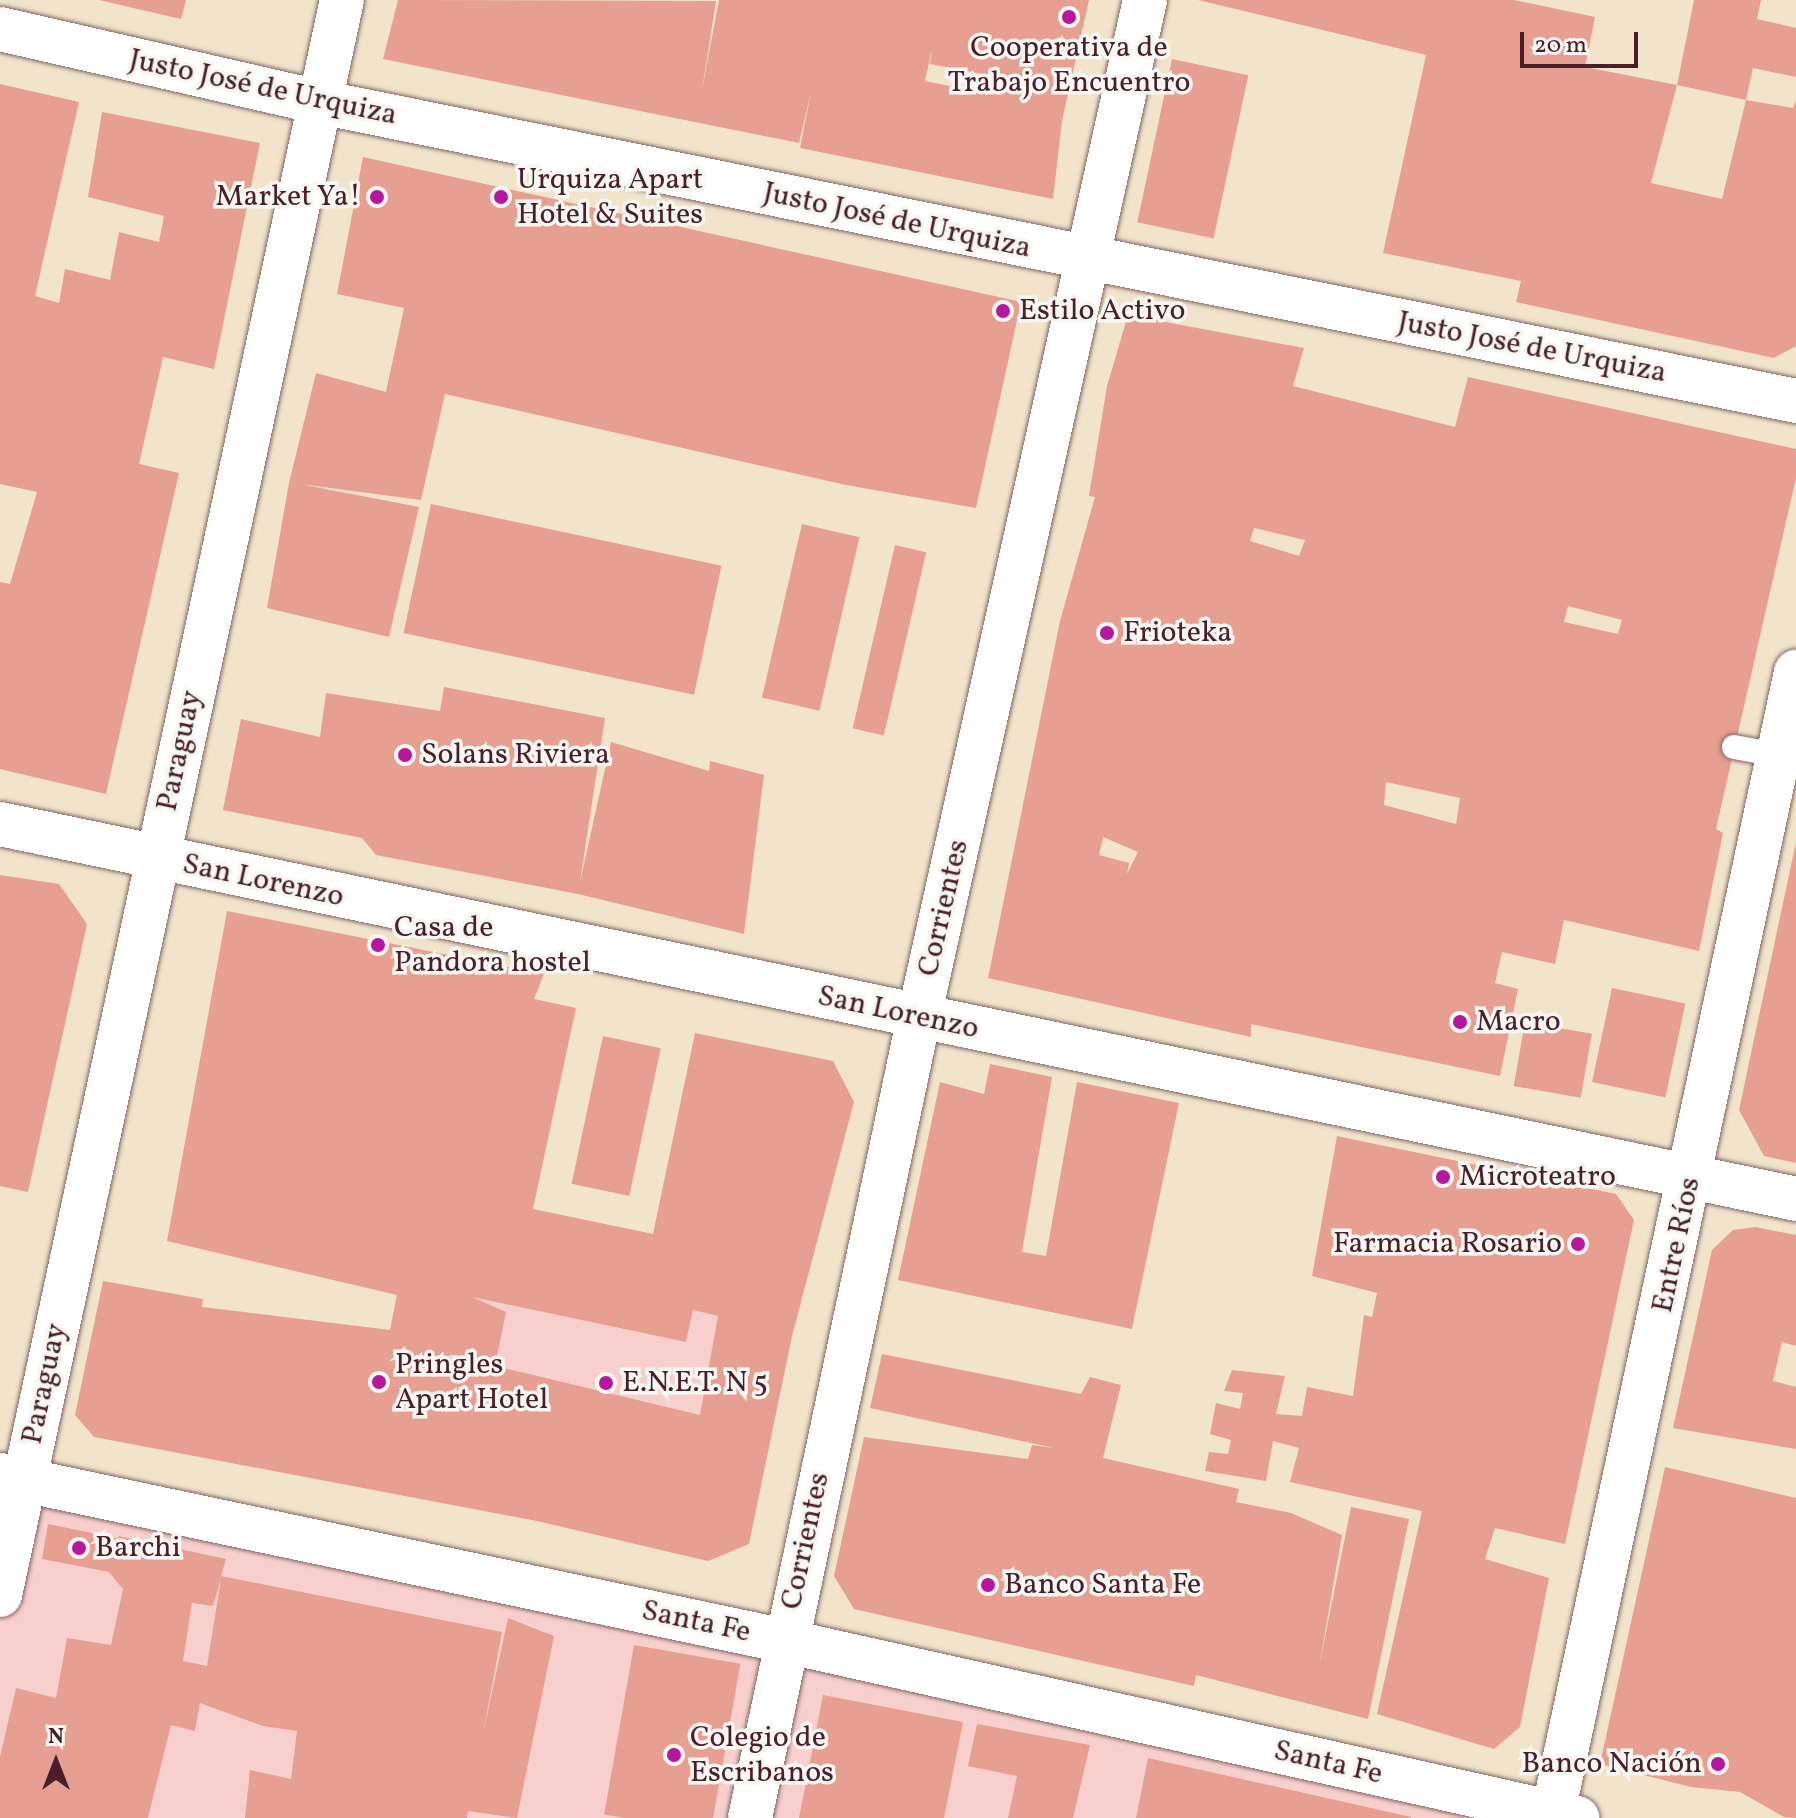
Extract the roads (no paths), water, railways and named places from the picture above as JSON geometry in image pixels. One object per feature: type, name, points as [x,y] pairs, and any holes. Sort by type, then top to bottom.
[{"type":"main road","name":"Paraguay","points":[[0,1595],[12,1478],[157,859],[342,0]]},
{"type":"main road","name":"Corrientes","points":[[750,1818],[919,1017],[1091,261],[1145,0]]},
{"type":"main road","name":"Justo José de Urquiza","points":[[0,29],[320,102],[1091,261],[1796,401]]},
{"type":"main road","name":"Entre Ríos","points":[[1561,1816],[1796,672]]},
{"type":"main road","name":"San Lorenzo","points":[[0,824],[1796,1199]]},
{"type":"main road","name":"Santa Fe","points":[[12,1478],[785,1641],[1561,1816]]},
{"type":"lane","points":[[1734,747],[1777,755]]},
{"type":"place","name":"Cooperativa de Trabajo Encuentro","points":[[1069,17]]},
{"type":"place","name":"Market Ya!","points":[[377,197]]},
{"type":"place","name":"Urquiza Apart Hotel & Suites","points":[[501,197]]},
{"type":"place","name":"Estilo Activo","points":[[1003,311]]},
{"type":"place","name":"Frioteka","points":[[1107,633]]},
{"type":"place","name":"Solans Riviera","points":[[405,755]]},
{"type":"place","name":"Casa de Pandora hostel","points":[[378,945]]},
{"type":"place","name":"Macro","points":[[1460,1022]]},
{"type":"place","name":"Microteatro","points":[[1443,1177]]},
{"type":"place","name":"Farmacia Rosario","points":[[1578,1244]]},
{"type":"place","name":"Pringles Apart Hotel","points":[[379,1382]]},
{"type":"place","name":"E.N.E.T. N 5","points":[[606,1383]]},
{"type":"place","name":"Barchi","points":[[79,1548]]},
{"type":"place","name":"Banco Santa Fe","points":[[988,1585]]},
{"type":"place","name":"Colegio de Escribanos","points":[[674,1755]]},
{"type":"place","name":"Banco Nación","points":[[1718,1764]]}]
